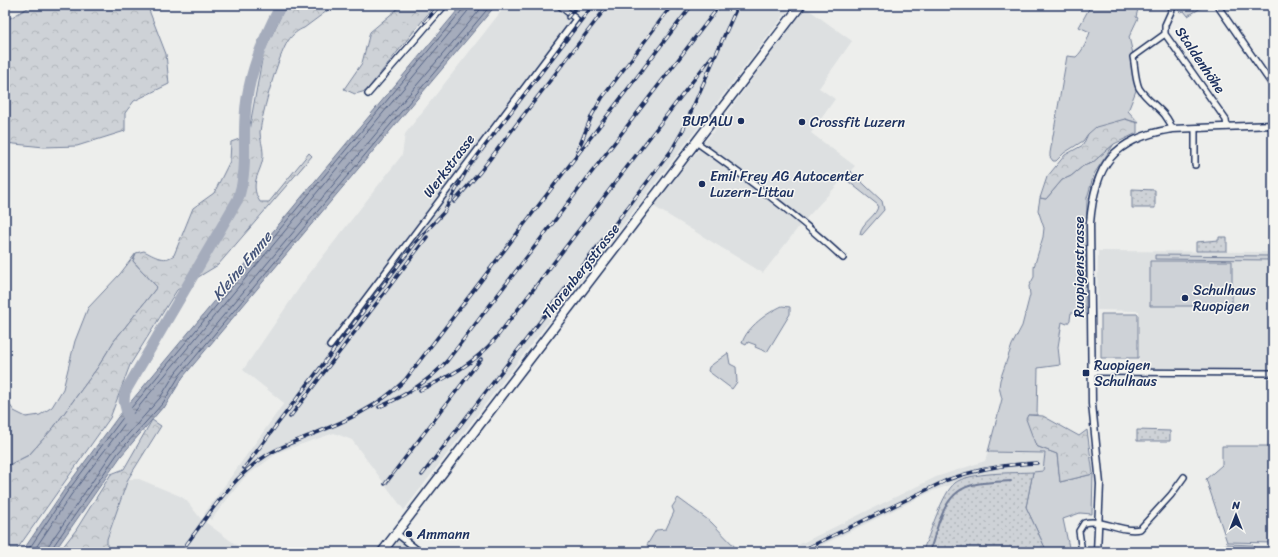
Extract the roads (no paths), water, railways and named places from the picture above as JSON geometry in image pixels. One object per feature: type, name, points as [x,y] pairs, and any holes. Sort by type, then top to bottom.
[{"type":"main road","name":"Thorenbergstrasse","points":[[382,552],[801,5]]},
{"type":"street","points":[[368,94],[445,5]]},
{"type":"street","name":"Werkstrasse","points":[[330,346],[576,19],[559,5]]},
{"type":"street","name":"Staldenhöhe","points":[[1174,5],[1165,25],[1165,34],[1226,120],[1227,127]]},
{"type":"street","points":[[1216,5],[1273,86]]},
{"type":"street","points":[[1165,34],[1133,57],[1140,88],[1146,97],[1163,111],[1172,129]]},
{"type":"street","name":"Ruopigenstrasse","points":[[1097,552],[1100,474],[1094,427],[1091,372],[1090,223],[1092,198],[1101,170],[1121,147],[1142,136],[1172,129],[1273,125]]},
{"type":"street","points":[[1195,129],[1195,165]]},
{"type":"street","points":[[696,142],[758,187],[815,232],[843,258]]},
{"type":"street","points":[[1091,372],[1273,373]]},
{"type":"street","points":[[1082,552],[1079,528],[1088,522],[1128,530],[1140,529],[1171,495],[1184,477]]},
{"type":"street","points":[[396,533],[420,552]]},
{"type":"water","points":[[462,5],[496,5],[183,377],[164,408],[163,407],[121,456],[54,552],[22,552],[64,490],[118,417]]},
{"type":"waterway","points":[[129,421],[124,401],[125,392],[238,199],[244,168],[246,102],[252,73],[262,45],[281,5]]},
{"type":"waterway","points":[[929,552],[946,505],[953,496],[968,486],[988,482],[1011,481]]},
{"type":"railway","points":[[425,22],[440,5]]},
{"type":"railway","points":[[567,18],[578,5]]},
{"type":"railway","points":[[244,468],[416,242],[444,212],[468,168],[593,5]]},
{"type":"railway","points":[[454,202],[480,172],[608,5]]},
{"type":"railway","points":[[578,150],[592,115],[602,98],[672,5]]},
{"type":"railway","points":[[186,545],[222,496],[254,464],[278,449],[337,424],[373,406],[395,390],[405,380],[692,5]]},
{"type":"railway","points":[[379,407],[416,388],[432,376],[447,361],[720,5]]},
{"type":"railway","points":[[726,32],[738,5]]},
{"type":"railway","points":[[422,475],[671,151],[683,130],[728,27]]},
{"type":"railway","points":[[420,390],[441,380],[470,362],[496,338],[712,56]]},
{"type":"railway","points":[[290,417],[427,237]]},
{"type":"railway","points":[[385,484],[481,359]]},
{"type":"railway","points":[[799,552],[947,480],[992,468],[1037,463]]},
{"type":"place","name":"BUPALU","points":[[741,121]]},
{"type":"place","name":"Crossfit Luzern","points":[[802,122]]},
{"type":"place","name":"Emil Frey AG Autocenter Luzern-Littau","points":[[702,184]]},
{"type":"place","name":"Schulhaus Ruopigen","points":[[1185,298]]},
{"type":"place","name":"Ruopigen Schulhaus","points":[[1086,373]]},
{"type":"place","name":"Ammann","points":[[409,534]]},
{"type":"water label","name":"Kleine Emme","points":[[242,266]]}]
